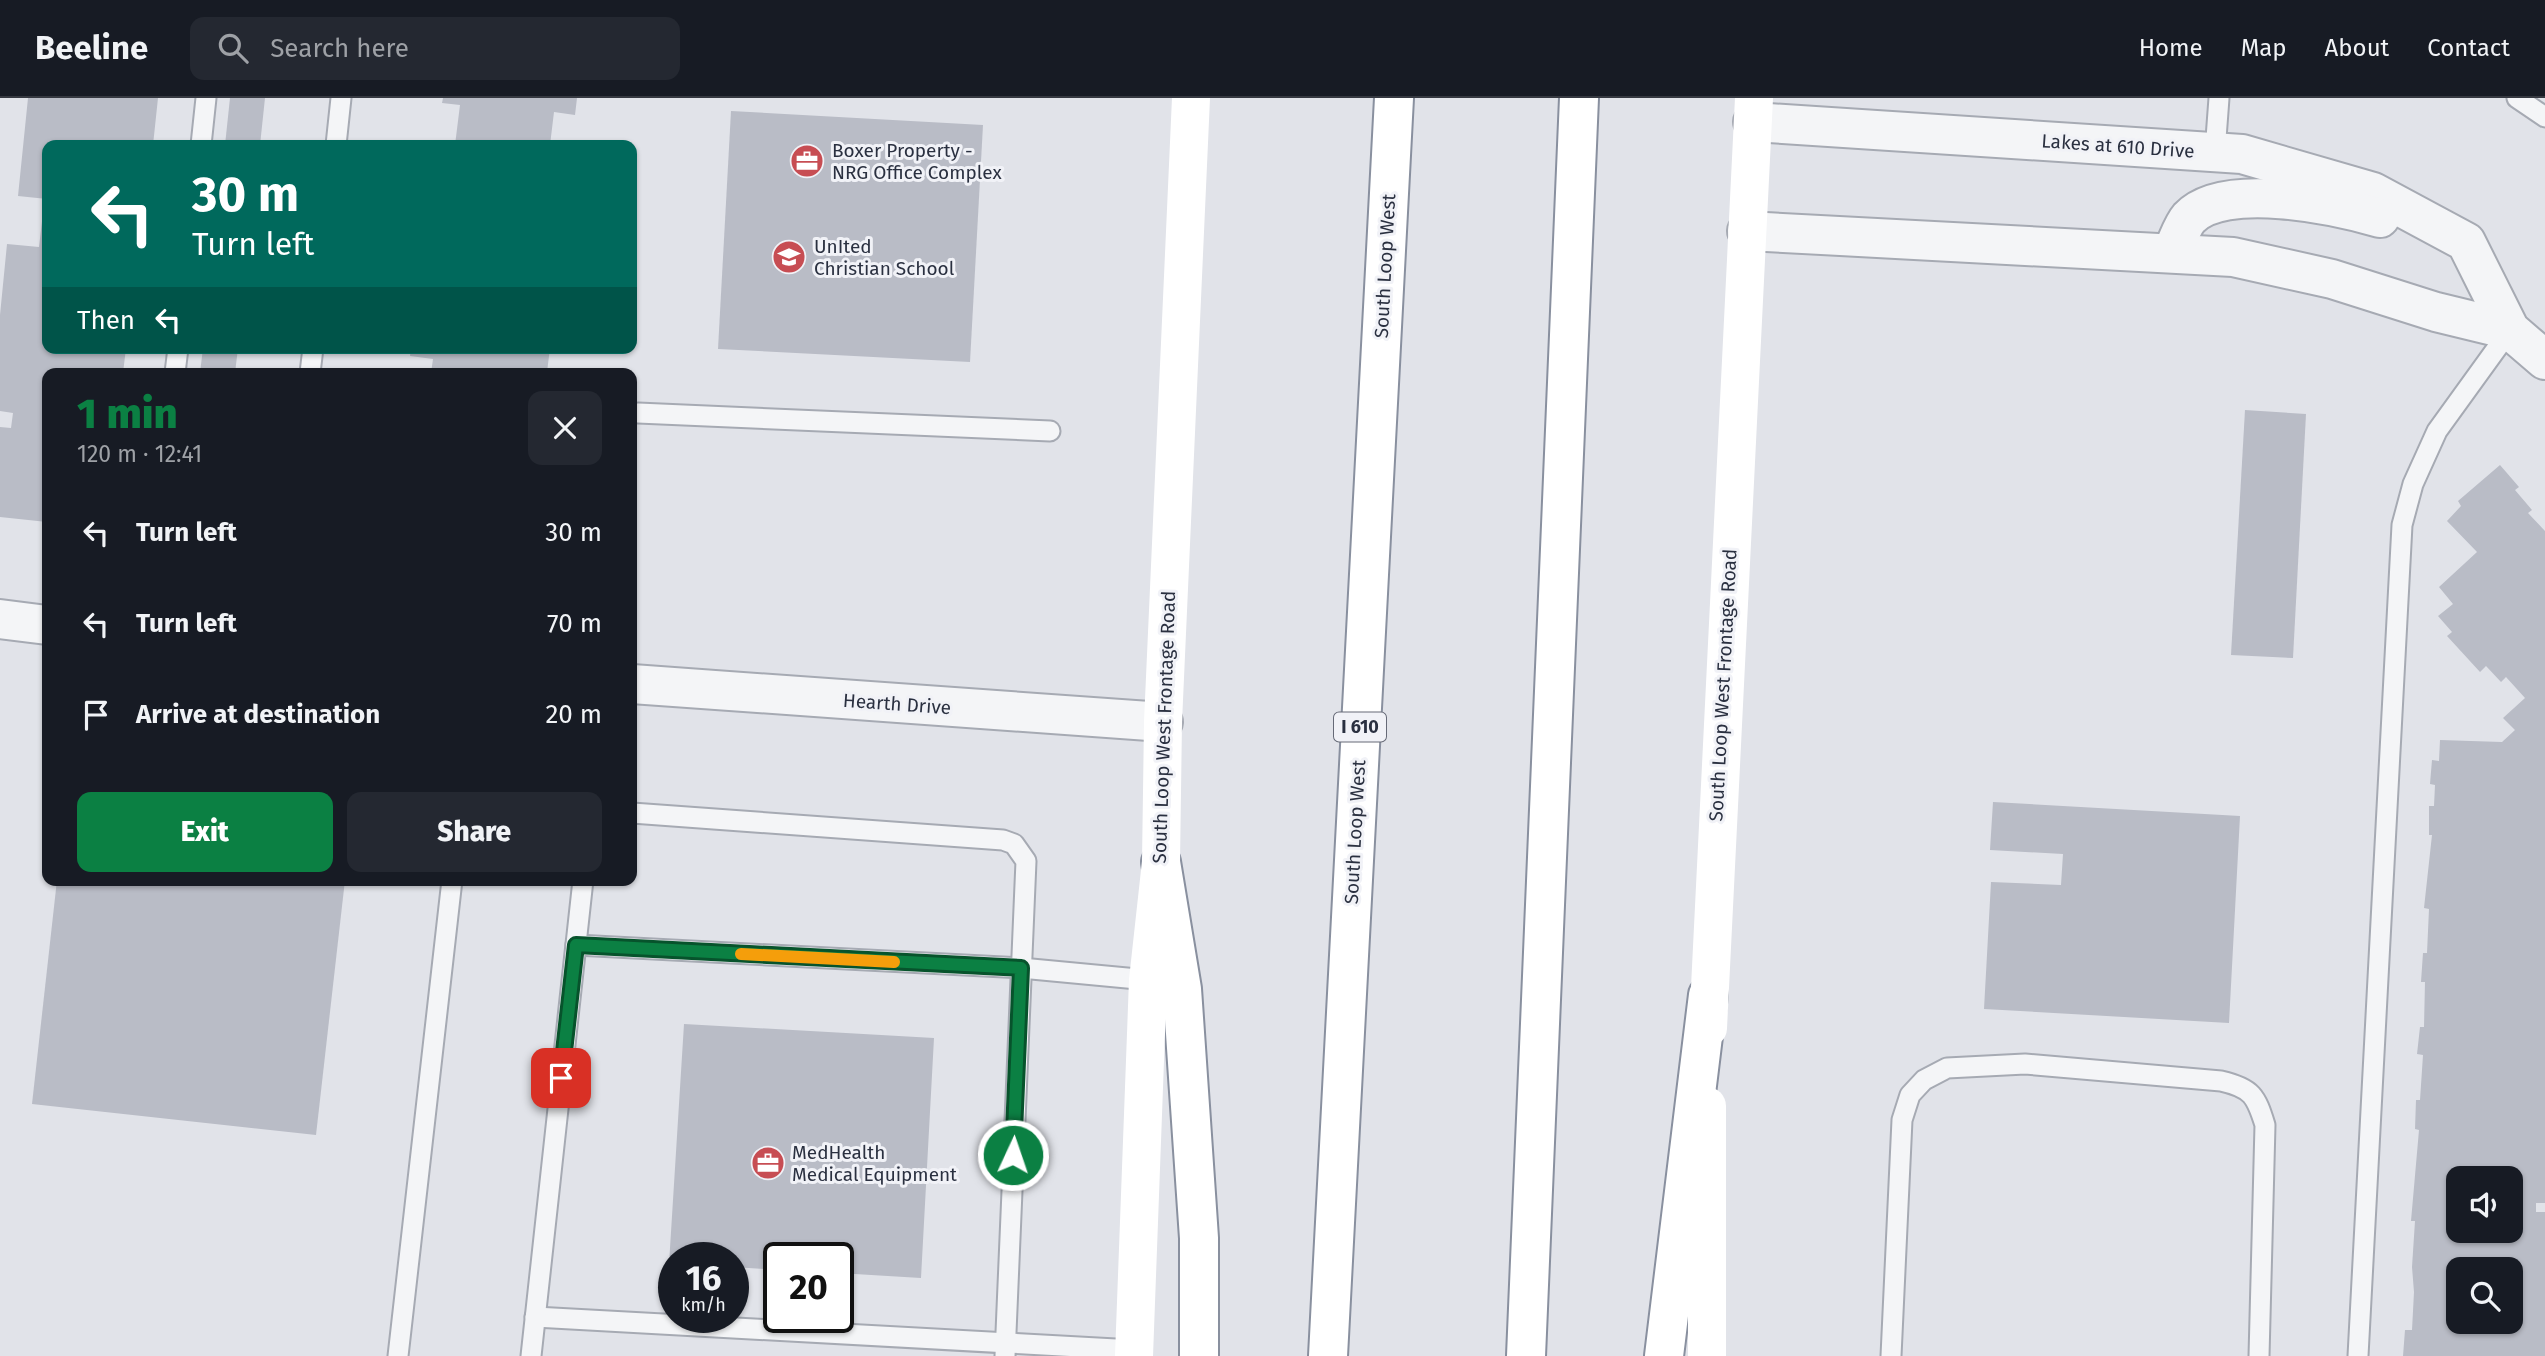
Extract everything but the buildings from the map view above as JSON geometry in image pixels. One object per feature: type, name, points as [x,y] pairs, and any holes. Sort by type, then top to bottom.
[{"type":"main road","name":"South Loop West Frontage Road","points":[[1134,1353],[1148,980],[1160,862],[1163,722],[1191,98]]},
{"type":"main road","name":"South Loop West","points":[[1328,1356],[1394,98]]},
{"type":"main road","points":[[1527,1356],[1579,98]]},
{"type":"main road","name":"South Loop West Frontage Road","points":[[1712,1348],[1708,995],[1754,110]]},
{"type":"main road","points":[[1160,862],[1182,989],[1199,1238],[1199,1356]]},
{"type":"main road","points":[[1664,1356],[1708,995]]},
{"type":"street","name":"Lakes at 610 Drive","points":[[1754,110],[2242,154],[2373,192],[2466,242]]},
{"type":"street","points":[[2172,252],[2189,218],[2213,202],[2252,197],[2360,212],[2466,242],[2532,341]]},
{"type":"street","points":[[1746,231],[2232,257],[2332,279],[2532,341]]},
{"type":"street","points":[[0,620],[42,624]]},
{"type":"street","name":"Hearth Drive","points":[[637,684],[1163,722]]},
{"type":"lane","points":[[202,140],[206,98]]},
{"type":"lane","points":[[337,140],[341,98]]},
{"type":"lane","points":[[2215,152],[2220,98]]},
{"type":"lane","points":[[2517,98],[2545,117]]},
{"type":"lane","points":[[2358,1356],[2402,525],[2413,484],[2437,431],[2532,341]]},
{"type":"lane","points":[[638,413],[1050,431]]},
{"type":"lane","points":[[637,813],[1003,840],[1014,844],[1026,862],[1005,1349]]},
{"type":"lane","points":[[398,1356],[451,886]]},
{"type":"lane","points":[[531,1356],[582,886]]},
{"type":"lane","points":[[576,945],[1021,968],[1148,980]]},
{"type":"lane","points":[[1891,1356],[1902,1119],[1910,1095],[1924,1080],[1947,1068],[2025,1064],[2221,1081],[2242,1086],[2256,1099],[2265,1125],[2259,1356]]},
{"type":"lane","points":[[535,1317],[1005,1349],[1134,1353]]},
{"type":"slow traffic","points":[[741,954],[894,962]]},
{"type":"place","name":"Boxer Property - NRG Office Complex","points":[[807,161]]},
{"type":"place","name":"UnIted Christian School","points":[[789,257]]},
{"type":"place","name":"MedHealth Medical Equipment","points":[[768,1163]]},
{"type":"route","points":[[561,1078],[576,945],[1021,968],[1013,1155]]}]
